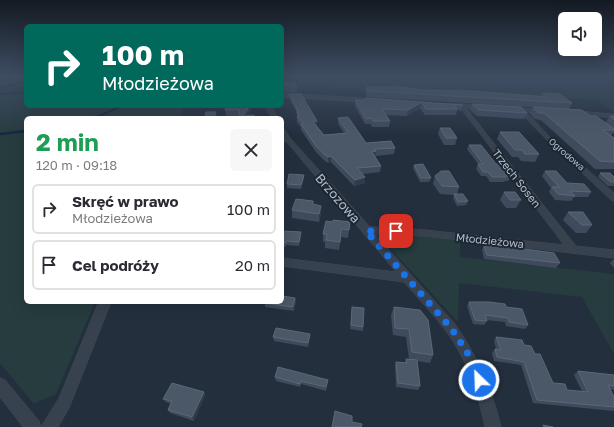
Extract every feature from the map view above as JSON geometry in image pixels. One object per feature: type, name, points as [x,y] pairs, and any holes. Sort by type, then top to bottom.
[{"type":"street","points":[[297,96],[381,101]]},
{"type":"street","points":[[448,105],[491,108]]},
{"type":"street","name":"Trzech Sosen","points":[[462,106],[573,250]]},
{"type":"street","points":[[505,108],[549,111]]},
{"type":"street","name":"Ogrodowa","points":[[520,109],[548,138],[614,198]]},
{"type":"street","points":[[572,113],[614,116]]},
{"type":"street","points":[[586,114],[597,123]]},
{"type":"street","name":"Brzozowa","points":[[285,140],[451,328],[467,352],[489,406],[493,427]]},
{"type":"street","name":"Młodzieżowa","points":[[366,231],[382,230],[425,233],[614,254]]},
{"type":"street","points":[[284,262],[407,278]]},
{"type":"street","points":[[49,427],[64,403],[103,304]]},
{"type":"street","points":[[0,386],[33,427]]},
{"type":"green space","points":[[0,96],[24,96],[24,108],[183,108],[181,116],[24,116],[24,304],[94,304],[56,394],[34,404],[0,363]]},
{"type":"green space","points":[[474,96],[614,96],[614,112],[597,100],[537,97],[539,100]]},
{"type":"green space","points":[[390,232],[460,240],[460,257],[614,274],[614,354],[582,297],[459,283],[458,322],[380,237],[382,233]]},
{"type":"building","points":[[290,96],[302,96],[317,121],[313,122],[324,135],[348,133],[338,118],[348,117],[366,143],[391,141],[395,148],[375,149],[376,151],[372,152],[381,166],[357,168],[365,177],[355,180],[331,156],[328,157],[325,155],[316,146],[301,124],[303,124],[297,116],[299,116]]},
{"type":"building","points":[[451,96],[563,96],[572,103]]},
{"type":"building","points":[[366,98],[422,102],[408,110],[382,109],[390,121],[373,121],[371,118],[366,119],[355,100],[365,100]]},
{"type":"building","points":[[422,102],[463,105],[455,105],[457,109],[426,109]]},
{"type":"building","points":[[472,104],[521,107],[527,113],[479,110]]},
{"type":"building","points":[[533,107],[582,110],[590,116],[596,116],[614,129],[603,130],[614,138],[614,162],[600,161],[544,113],[538,113]]},
{"type":"building","points":[[226,108],[249,108],[243,116],[239,116],[239,110],[225,110]]},
{"type":"building","points":[[206,112],[216,112],[215,116],[205,116]]},
{"type":"building","points":[[440,128],[450,128],[457,138],[446,138]]},
{"type":"building","points":[[500,132],[519,132],[539,154],[525,154],[522,150],[515,150]]},
{"type":"building","points":[[469,145],[481,145],[496,164],[502,164],[511,176],[492,177],[488,172],[483,172],[478,164],[483,164]]},
{"type":"building","points":[[423,164],[431,178],[421,178],[414,165]]},
{"type":"building","points":[[441,171],[449,171],[459,187],[442,186],[435,176]]},
{"type":"building","points":[[545,171],[556,171],[567,183],[584,184],[591,192],[570,191],[575,196],[558,194],[552,187],[559,187]]},
{"type":"building","points":[[600,173],[610,173],[614,177],[614,182],[611,182]]},
{"type":"building","points":[[289,174],[304,175],[301,185],[287,184]]},
{"type":"building","points":[[504,192],[515,192],[521,200],[510,200]]},
{"type":"building","points":[[454,194],[463,194],[468,201],[458,202]]},
{"type":"building","points":[[296,199],[313,201],[313,204],[321,206],[319,214],[292,210]]},
{"type":"building","points":[[568,212],[583,212],[592,225],[582,225]]},
{"type":"building","points":[[333,220],[350,222],[349,230],[341,229],[340,242],[326,240],[327,234],[323,234],[326,221],[333,222]]},
{"type":"building","points":[[284,231],[301,232],[299,242],[286,241],[285,243]]},
{"type":"building","points":[[484,246],[509,247],[554,253],[560,263],[487,255]]},
{"type":"building","points":[[284,296],[295,298],[293,307],[272,304],[284,304]]},
{"type":"building","points":[[469,302],[505,304],[506,307],[522,309],[528,325],[509,322],[508,318],[485,315],[487,321],[475,320]]},
{"type":"building","points":[[352,307],[364,308],[363,327],[351,325]]},
{"type":"building","points":[[394,307],[420,310],[428,320],[433,355],[412,352],[409,329],[395,328]]},
{"type":"building","points":[[276,328],[310,334],[308,343],[273,337]]},
{"type":"building","points":[[496,337],[522,340],[524,345],[531,346],[535,354],[540,354],[553,383],[565,384],[567,390],[588,392],[578,371],[614,375],[614,386],[608,385],[614,397],[614,407],[537,400],[524,362],[497,357],[495,349],[501,350]]},
{"type":"building","points":[[406,359],[417,360],[420,386],[398,383],[396,362],[407,363]]},
{"type":"building","points":[[278,367],[328,380],[326,387],[300,381],[300,384],[275,377]]},
{"type":"building","points":[[172,383],[204,392],[192,417],[168,410],[172,401],[163,399]]},
{"type":"building","points":[[335,411],[352,416],[352,422],[362,424],[361,427],[332,427]]},
{"type":"waterway","points":[[99,116],[117,108]]},
{"type":"waterway","points":[[0,134],[24,131]]},
{"type":"route","points":[[396,231],[366,231],[451,328],[467,352],[479,380]]}]
